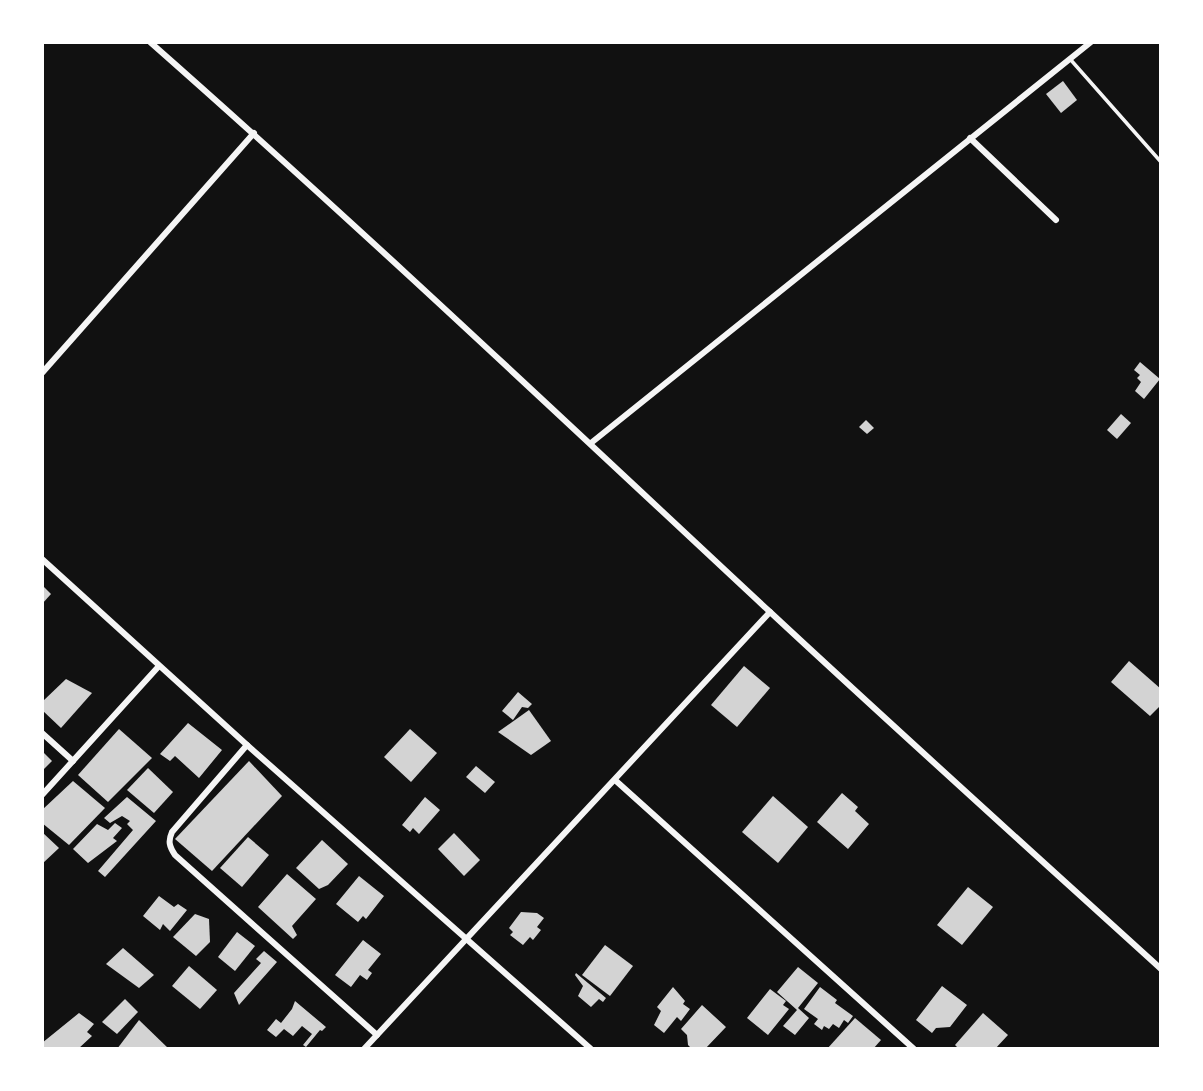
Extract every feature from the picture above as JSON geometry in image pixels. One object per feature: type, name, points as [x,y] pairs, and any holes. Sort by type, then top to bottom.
[{"type":"street","points":[[150,42],[254,133],[770,612],[1161,969]]},
{"type":"street","points":[[591,443],[1090,42]]},
{"type":"street","points":[[42,373],[254,133]]},
{"type":"street","points":[[970,138],[1056,220]]},
{"type":"street","points":[[42,559],[247,746],[592,1049]]},
{"type":"street","points":[[364,1049],[770,612]]},
{"type":"street","points":[[42,795],[159,666]]},
{"type":"street","points":[[42,733],[73,761]]},
{"type":"street","points":[[247,746],[172,832],[170,847],[174,855],[377,1035]]},
{"type":"street","points":[[615,779],[914,1049]]},
{"type":"lane","points":[[1070,59],[1161,162]]},
{"type":"building","points":[[1063,81],[1077,100],[1061,113],[1046,94]]},
{"type":"building","points":[[1140,362],[1160,379],[1144,399],[1135,391],[1141,382],[1137,378],[1140,375],[1134,370]]},
{"type":"building","points":[[1121,414],[1131,423],[1117,439],[1107,430]]},
{"type":"building","points":[[866,420],[874,428],[867,434],[859,427]]},
{"type":"building","points":[[42,585],[51,594],[42,604]]},
{"type":"building","points":[[1129,661],[1161,689],[1161,705],[1150,716],[1111,682]]},
{"type":"building","points":[[744,666],[770,688],[737,727],[711,705]]},
{"type":"building","points":[[66,679],[92,693],[61,728],[42,710],[42,702]]},
{"type":"building","points":[[518,692],[532,704],[528,708],[522,707],[513,720],[502,711]]},
{"type":"building","points":[[529,710],[551,741],[531,755],[498,732]]},
{"type":"building","points":[[188,723],[222,750],[199,778],[175,756],[170,761],[160,754]]},
{"type":"building","points":[[119,729],[152,758],[108,802],[78,775]]},
{"type":"building","points":[[410,729],[437,753],[411,782],[384,757]]},
{"type":"building","points":[[42,751],[52,761],[42,771]]},
{"type":"building","points":[[249,761],[282,796],[212,871],[175,839]]},
{"type":"building","points":[[476,766],[495,782],[485,793],[466,777]]},
{"type":"building","points":[[148,768],[173,792],[154,813],[127,790]]},
{"type":"building","points":[[73,781],[105,808],[69,845],[42,823],[42,810]]},
{"type":"building","points":[[842,793],[858,807],[855,811],[869,824],[848,849],[817,822]]},
{"type":"building","points":[[773,796],[808,827],[778,863],[742,832]]},
{"type":"building","points":[[127,797],[156,821],[105,877],[98,871],[133,830],[127,824],[130,821],[122,816],[110,823],[104,818]]},
{"type":"building","points":[[425,797],[440,810],[419,834],[413,828],[410,832],[402,825]]},
{"type":"building","points":[[115,823],[122,828],[113,838],[117,841],[88,863],[73,849],[97,824],[108,830]]},
{"type":"building","points":[[42,832],[59,848],[42,864]]},
{"type":"building","points":[[454,833],[480,860],[464,876],[438,849]]},
{"type":"building","points":[[248,837],[269,855],[242,887],[220,868]]},
{"type":"building","points":[[322,840],[348,864],[328,885],[319,889],[296,868]]},
{"type":"building","points":[[287,874],[316,899],[292,926],[297,935],[293,939],[258,907]]},
{"type":"building","points":[[359,876],[384,896],[366,919],[363,916],[358,922],[336,904]]},
{"type":"building","points":[[968,887],[993,907],[962,945],[937,925]]},
{"type":"building","points":[[159,896],[174,907],[178,904],[187,910],[170,931],[163,924],[160,930],[143,916]]},
{"type":"building","points":[[521,912],[537,913],[544,918],[537,927],[541,930],[533,940],[530,937],[523,945],[510,935],[513,932],[509,928]]},
{"type":"building","points":[[195,914],[209,919],[210,942],[196,956],[173,937]]},
{"type":"building","points":[[237,932],[255,946],[235,971],[218,957]]},
{"type":"building","points":[[363,940],[381,954],[368,970],[372,973],[367,980],[360,975],[351,987],[335,975]]},
{"type":"building","points":[[605,945],[633,966],[610,996],[582,975]]},
{"type":"building","points":[[123,948],[154,975],[139,988],[106,964]]},
{"type":"building","points":[[264,951],[277,962],[239,1005],[234,993],[261,963],[256,959]]},
{"type":"building","points":[[189,966],[217,990],[200,1009],[172,986]]},
{"type":"building","points":[[798,967],[818,983],[798,1008],[809,1018],[795,1035],[783,1026],[797,1010],[777,992]]},
{"type":"building","points":[[576,973],[606,998],[603,1002],[599,999],[591,1007],[578,996],[583,986]]},
{"type":"building","points":[[942,986],[967,1005],[950,1027],[936,1028],[932,1033],[916,1020]]},
{"type":"building","points":[[673,987],[685,1001],[683,1004],[690,1009],[681,1021],[677,1017],[664,1033],[654,1025],[661,1011],[657,1007]]},
{"type":"building","points":[[820,987],[837,1000],[835,1003],[853,1016],[848,1023],[844,1020],[839,1028],[833,1024],[829,1029],[824,1026],[822,1030],[814,1024],[818,1019],[804,1009]]},
{"type":"building","points":[[770,989],[786,1001],[783,1005],[789,1009],[768,1035],[747,1018]]},
{"type":"building","points":[[125,999],[138,1012],[117,1034],[102,1022]]},
{"type":"building","points":[[295,1001],[326,1027],[320,1030],[306,1047],[303,1045],[312,1034],[302,1026],[293,1036],[284,1029],[276,1037],[267,1030],[276,1019],[281,1023]]},
{"type":"building","points":[[702,1005],[726,1027],[705,1049],[692,1049],[688,1045],[687,1035],[681,1029]]},
{"type":"building","points":[[79,1013],[94,1024],[87,1032],[92,1036],[78,1049],[42,1049],[42,1043]]},
{"type":"building","points":[[983,1013],[1008,1035],[995,1049],[959,1049],[955,1045]]},
{"type":"building","points":[[855,1018],[881,1040],[873,1049],[827,1049]]},
{"type":"building","points":[[139,1020],[169,1049],[117,1049]]}]
